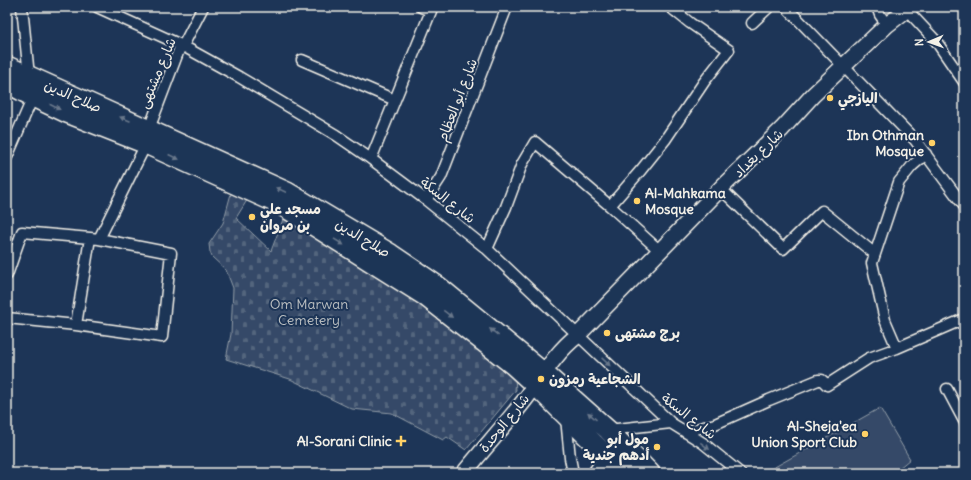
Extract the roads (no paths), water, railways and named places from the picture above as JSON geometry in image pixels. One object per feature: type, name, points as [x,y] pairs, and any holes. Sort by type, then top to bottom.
[{"type":"highway","name":"صلاح الدين","points":[[7,66],[147,137]]},
{"type":"highway","name":"صلاح الدين","points":[[7,83],[32,97],[67,113],[147,137],[287,192],[391,254],[438,286],[540,379],[613,435],[650,473]]},
{"type":"highway","name":"صلاح الدين","points":[[540,379],[566,415],[624,473]]},
{"type":"main road","name":"شارع بغداد","points":[[540,379],[570,341],[578,336],[721,189],[782,129],[813,95],[887,25],[908,8]]},
{"type":"main road","name":"شارع الوحدة","points":[[464,473],[540,379]]},
{"type":"main road","points":[[596,473],[606,456],[613,435]]},
{"type":"street","points":[[22,7],[29,76]]},
{"type":"street","name":"شارع السكة","points":[[97,7],[183,46],[239,77],[336,135],[371,159],[426,200],[487,249],[671,423],[703,443],[740,473]]},
{"type":"street","name":"شارع مشتهى","points":[[76,325],[95,238],[147,137],[178,50],[183,46],[203,7]]},
{"type":"street","points":[[371,159],[431,11],[421,7]]},
{"type":"street","name":"شارع أبو العظام","points":[[426,200],[441,177],[507,7]]},
{"type":"street","points":[[610,206],[665,140],[704,82],[729,50],[670,7]]},
{"type":"street","points":[[752,23],[769,7]]},
{"type":"street","points":[[786,7],[843,67],[875,97],[915,140],[964,206]]},
{"type":"street","points":[[877,7],[880,15],[887,25]]},
{"type":"street","points":[[908,8],[936,41],[964,82]]},
{"type":"street","points":[[302,60],[395,100]]},
{"type":"street","points":[[7,157],[32,97]]},
{"type":"street","points":[[487,249],[506,207],[522,164],[535,142],[660,251]]},
{"type":"street","points":[[897,348],[885,320],[872,264],[899,182],[912,166],[926,154]]},
{"type":"street","points":[[721,189],[783,249],[822,211],[875,254]]},
{"type":"street","points":[[7,275],[22,232],[95,238],[170,253],[162,337],[76,325],[7,318]]},
{"type":"street","points":[[685,432],[715,424],[818,380],[822,380],[827,385],[869,358],[897,348],[964,319]]},
{"type":"street","points":[[947,389],[964,421]]},
{"type":"street","points":[[566,415],[570,458],[574,473]]},
{"type":"street","points":[[613,435],[671,423]]},
{"type":"place","name":"اليازجي","points":[[830,98]]},
{"type":"place","name":"Ibn Othman Mosque","points":[[932,143]]},
{"type":"place","name":"Al-Mahkama Mosque","points":[[637,201]]},
{"type":"place","name":"مسجد علي بن مروان","points":[[252,217]]},
{"type":"place","name":"برج مشتهى","points":[[607,333]]},
{"type":"place","name":"الشجاعية رمزون","points":[[541,379]]},
{"type":"place","name":"Al-Sheja'ea Union Sport Club","points":[[865,434]]},
{"type":"place","name":"Al-Sorani Clinic","points":[[401,441]]},
{"type":"place","name":"مول أبو أدهم جندية","points":[[657,447]]},
{"type":"park label","name":"Om Marwan Cemetery","points":[[309,312]]}]
